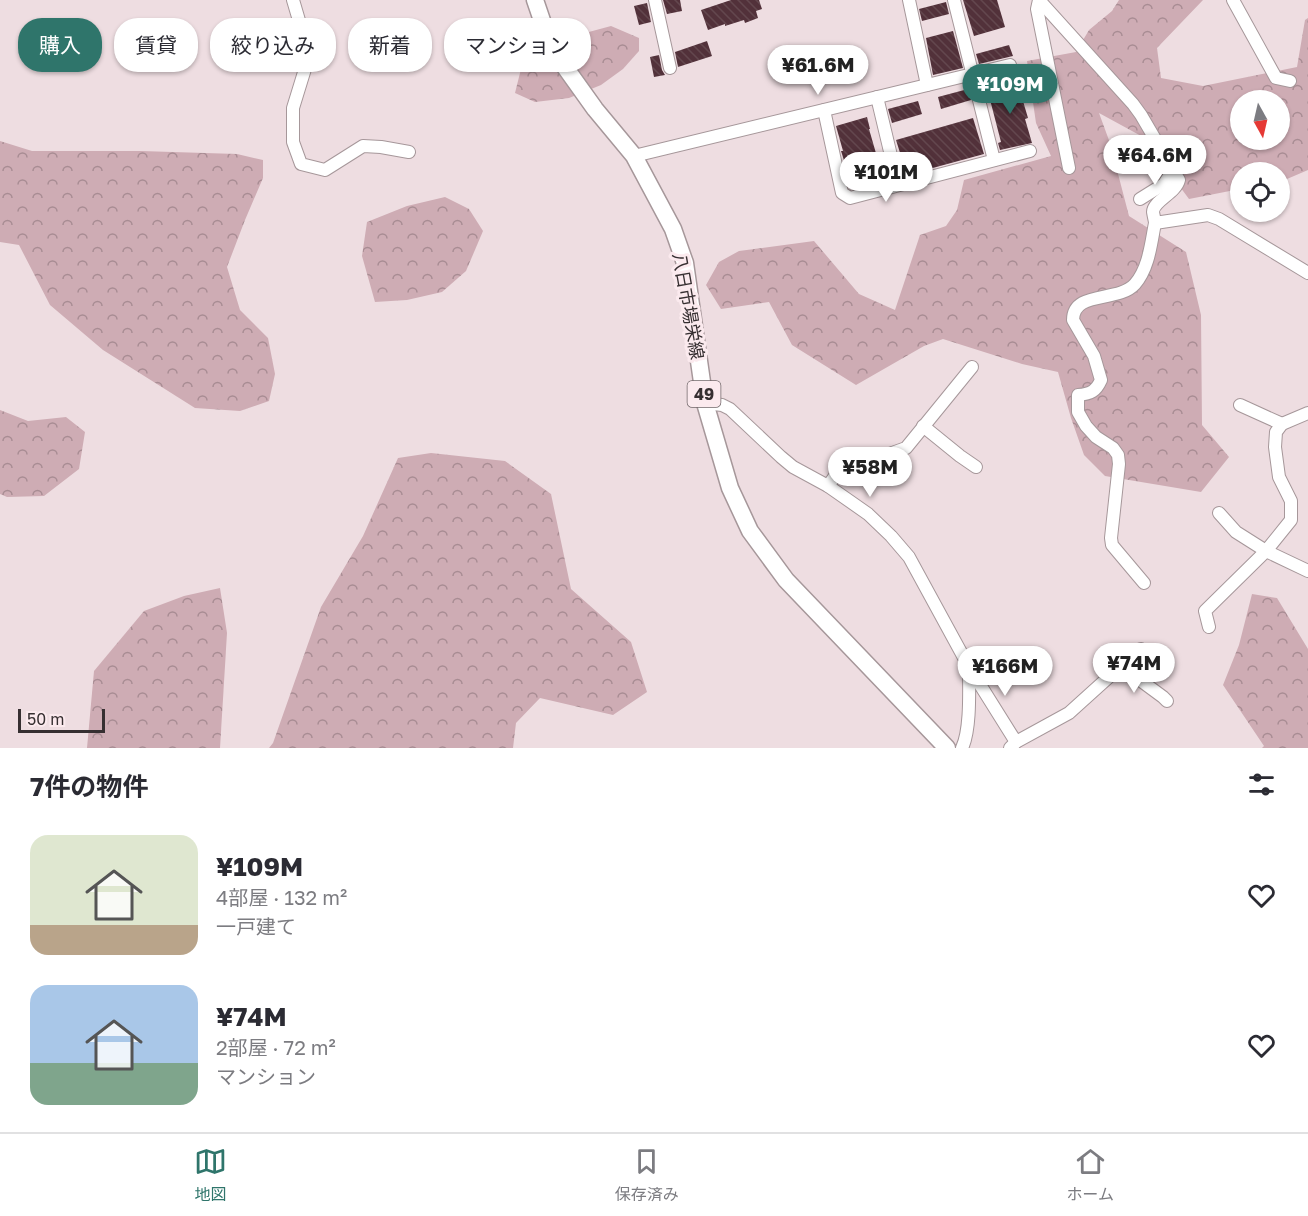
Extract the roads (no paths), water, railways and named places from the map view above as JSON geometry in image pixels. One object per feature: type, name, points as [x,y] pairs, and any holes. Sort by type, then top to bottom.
[{"type":"main road","name":"八日市場栄線","points":[[535,0],[555,53],[634,156],[673,229],[685,263],[705,403],[730,488],[750,531],[786,580],[947,748]]},
{"type":"street","points":[[293,0],[308,51],[293,108],[293,141],[302,164],[325,170],[363,146],[409,152]]},
{"type":"street","points":[[655,0],[670,68]]},
{"type":"street","points":[[909,0],[927,85]]},
{"type":"street","points":[[954,0],[994,160]]},
{"type":"street","points":[[1039,0],[1037,9],[1069,168]]},
{"type":"street","points":[[1039,0],[1133,104],[1179,180],[1179,184],[1154,208],[1155,223],[1146,265],[1140,278],[1123,292],[1081,302],[1075,307],[1073,313],[1073,320],[1094,356],[1101,380],[1097,389],[1078,395],[1078,412],[1096,437],[1113,448],[1118,455],[1112,545],[1144,583]]},
{"type":"street","points":[[1233,0],[1276,78],[1290,81]]},
{"type":"street","points":[[634,156],[1010,65]]},
{"type":"street","points":[[877,97],[898,184]]},
{"type":"street","points":[[824,110],[842,193],[850,198],[1030,152]]},
{"type":"street","points":[[1140,199],[1164,184],[1173,170]]},
{"type":"street","points":[[1155,223],[1208,215],[1219,219],[1308,273]]},
{"type":"street","points":[[828,486],[835,476],[864,459],[906,447],[972,367]]},
{"type":"street","points":[[705,403],[722,405],[730,409],[780,457],[868,514],[891,537],[909,557],[1013,745],[1069,713],[1133,652],[1141,649]]},
{"type":"street","points":[[1240,405],[1282,424]]},
{"type":"street","points":[[1209,627],[1204,611],[1266,551],[1291,520],[1291,501],[1279,477],[1275,447],[1276,432],[1282,424],[1308,413]]},
{"type":"street","points":[[923,426],[976,467]]},
{"type":"street","points":[[1219,513],[1236,532],[1266,551],[1308,571]]},
{"type":"street","points":[[1120,666],[1167,701]]},
{"type":"street","points":[[962,748],[967,723],[969,667]]}]
